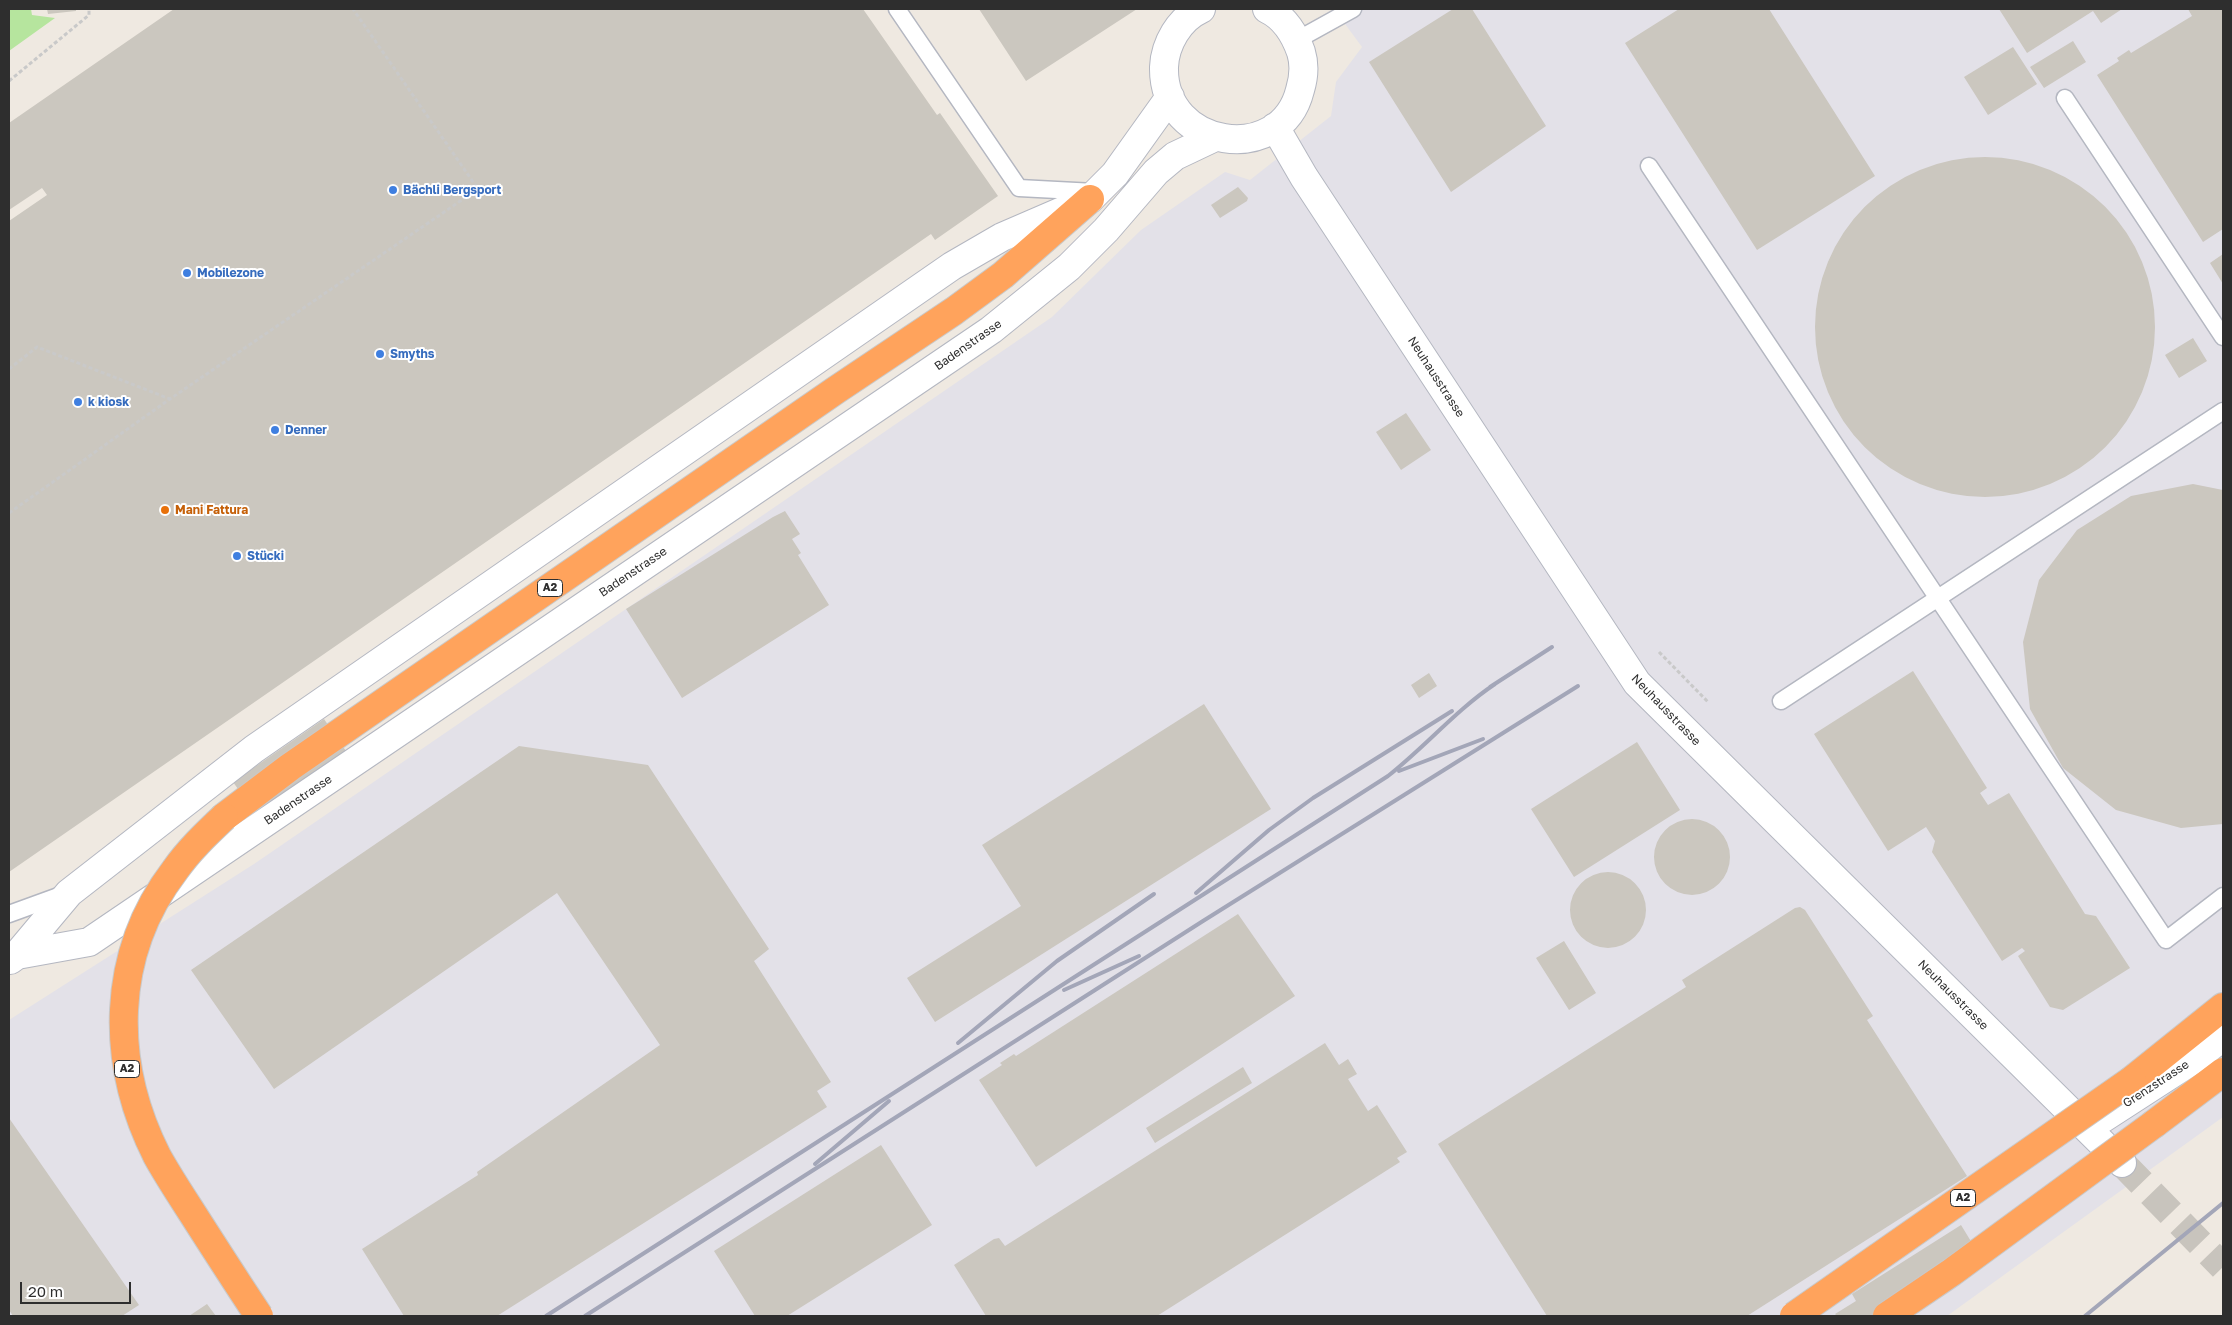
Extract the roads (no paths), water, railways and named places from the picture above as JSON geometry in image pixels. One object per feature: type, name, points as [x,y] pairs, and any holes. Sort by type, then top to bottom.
[{"type":"highway","name":"A2","points":[[259,1316],[158,1156],[136,1106],[128,1076],[123,1022],[127,976],[141,928],[164,886],[201,839],[224,817],[263,786],[968,301],[1003,275],[1094,195]]},
{"type":"highway","name":"A2","points":[[1794,1316],[2132,1080],[2223,1008]]},
{"type":"highway","points":[[1887,1316],[1952,1272],[2223,1072]]},
{"type":"street","points":[[1196,10],[1178,27],[1167,50],[1164,76],[1170,97],[1183,118],[1197,130],[1215,137],[1236,140],[1256,136],[1274,127],[1289,113],[1299,97],[1304,78],[1303,59],[1297,40],[1286,24],[1267,9]]},
{"type":"street","name":"Badenstrasse","points":[[13,958],[69,893],[254,749],[952,266],[1002,237],[1094,195],[1121,166],[1170,97]]},
{"type":"street","name":"Neuhausstrasse","points":[[1274,127],[1304,177],[1637,683],[2122,1163]]},
{"type":"street","name":"Badenstrasse","points":[[13,958],[89,942],[991,330],[1069,268],[1106,230],[1156,172],[1175,156],[1215,137]]},
{"type":"street","name":"Grenzstrasse","points":[[2088,1128],[2193,1060],[2223,1037]]},
{"type":"lane","points":[[896,9],[1018,188],[1094,195]]},
{"type":"lane","points":[[1297,40],[1353,9]]},
{"type":"lane","points":[[2065,98],[2223,337]]},
{"type":"lane","points":[[1649,166],[2166,940],[2223,896]]},
{"type":"lane","points":[[1781,701],[1938,600],[2223,411]]},
{"type":"lane","points":[[9,914],[69,893]]},
{"type":"tunnel","points":[[2122,1163],[2223,1267]]},
{"type":"railway","points":[[1490,687],[1552,647]]},
{"type":"railway","points":[[546,1316],[1388,776],[1467,705],[1495,684]]},
{"type":"railway","points":[[585,1316],[1203,921],[1578,686]]},
{"type":"railway","points":[[1196,893],[1269,830],[1313,798],[1452,711]]},
{"type":"railway","points":[[1399,771],[1483,739]]},
{"type":"railway","points":[[958,1043],[1057,961],[1154,894]]},
{"type":"railway","points":[[1064,990],[1139,956]]},
{"type":"railway","points":[[815,1164],[889,1101]]},
{"type":"railway","points":[[2085,1316],[2223,1203]]},
{"type":"place","name":"Bächli Bergsport","points":[[393,190]]},
{"type":"place","name":"Mobilezone","points":[[187,273]]},
{"type":"place","name":"Smyths","points":[[380,354]]},
{"type":"place","name":"k kiosk","points":[[78,402]]},
{"type":"place","name":"Denner","points":[[275,430]]},
{"type":"place","name":"Mani Fattura","points":[[165,510]]},
{"type":"place","name":"Stücki","points":[[237,556]]}]
